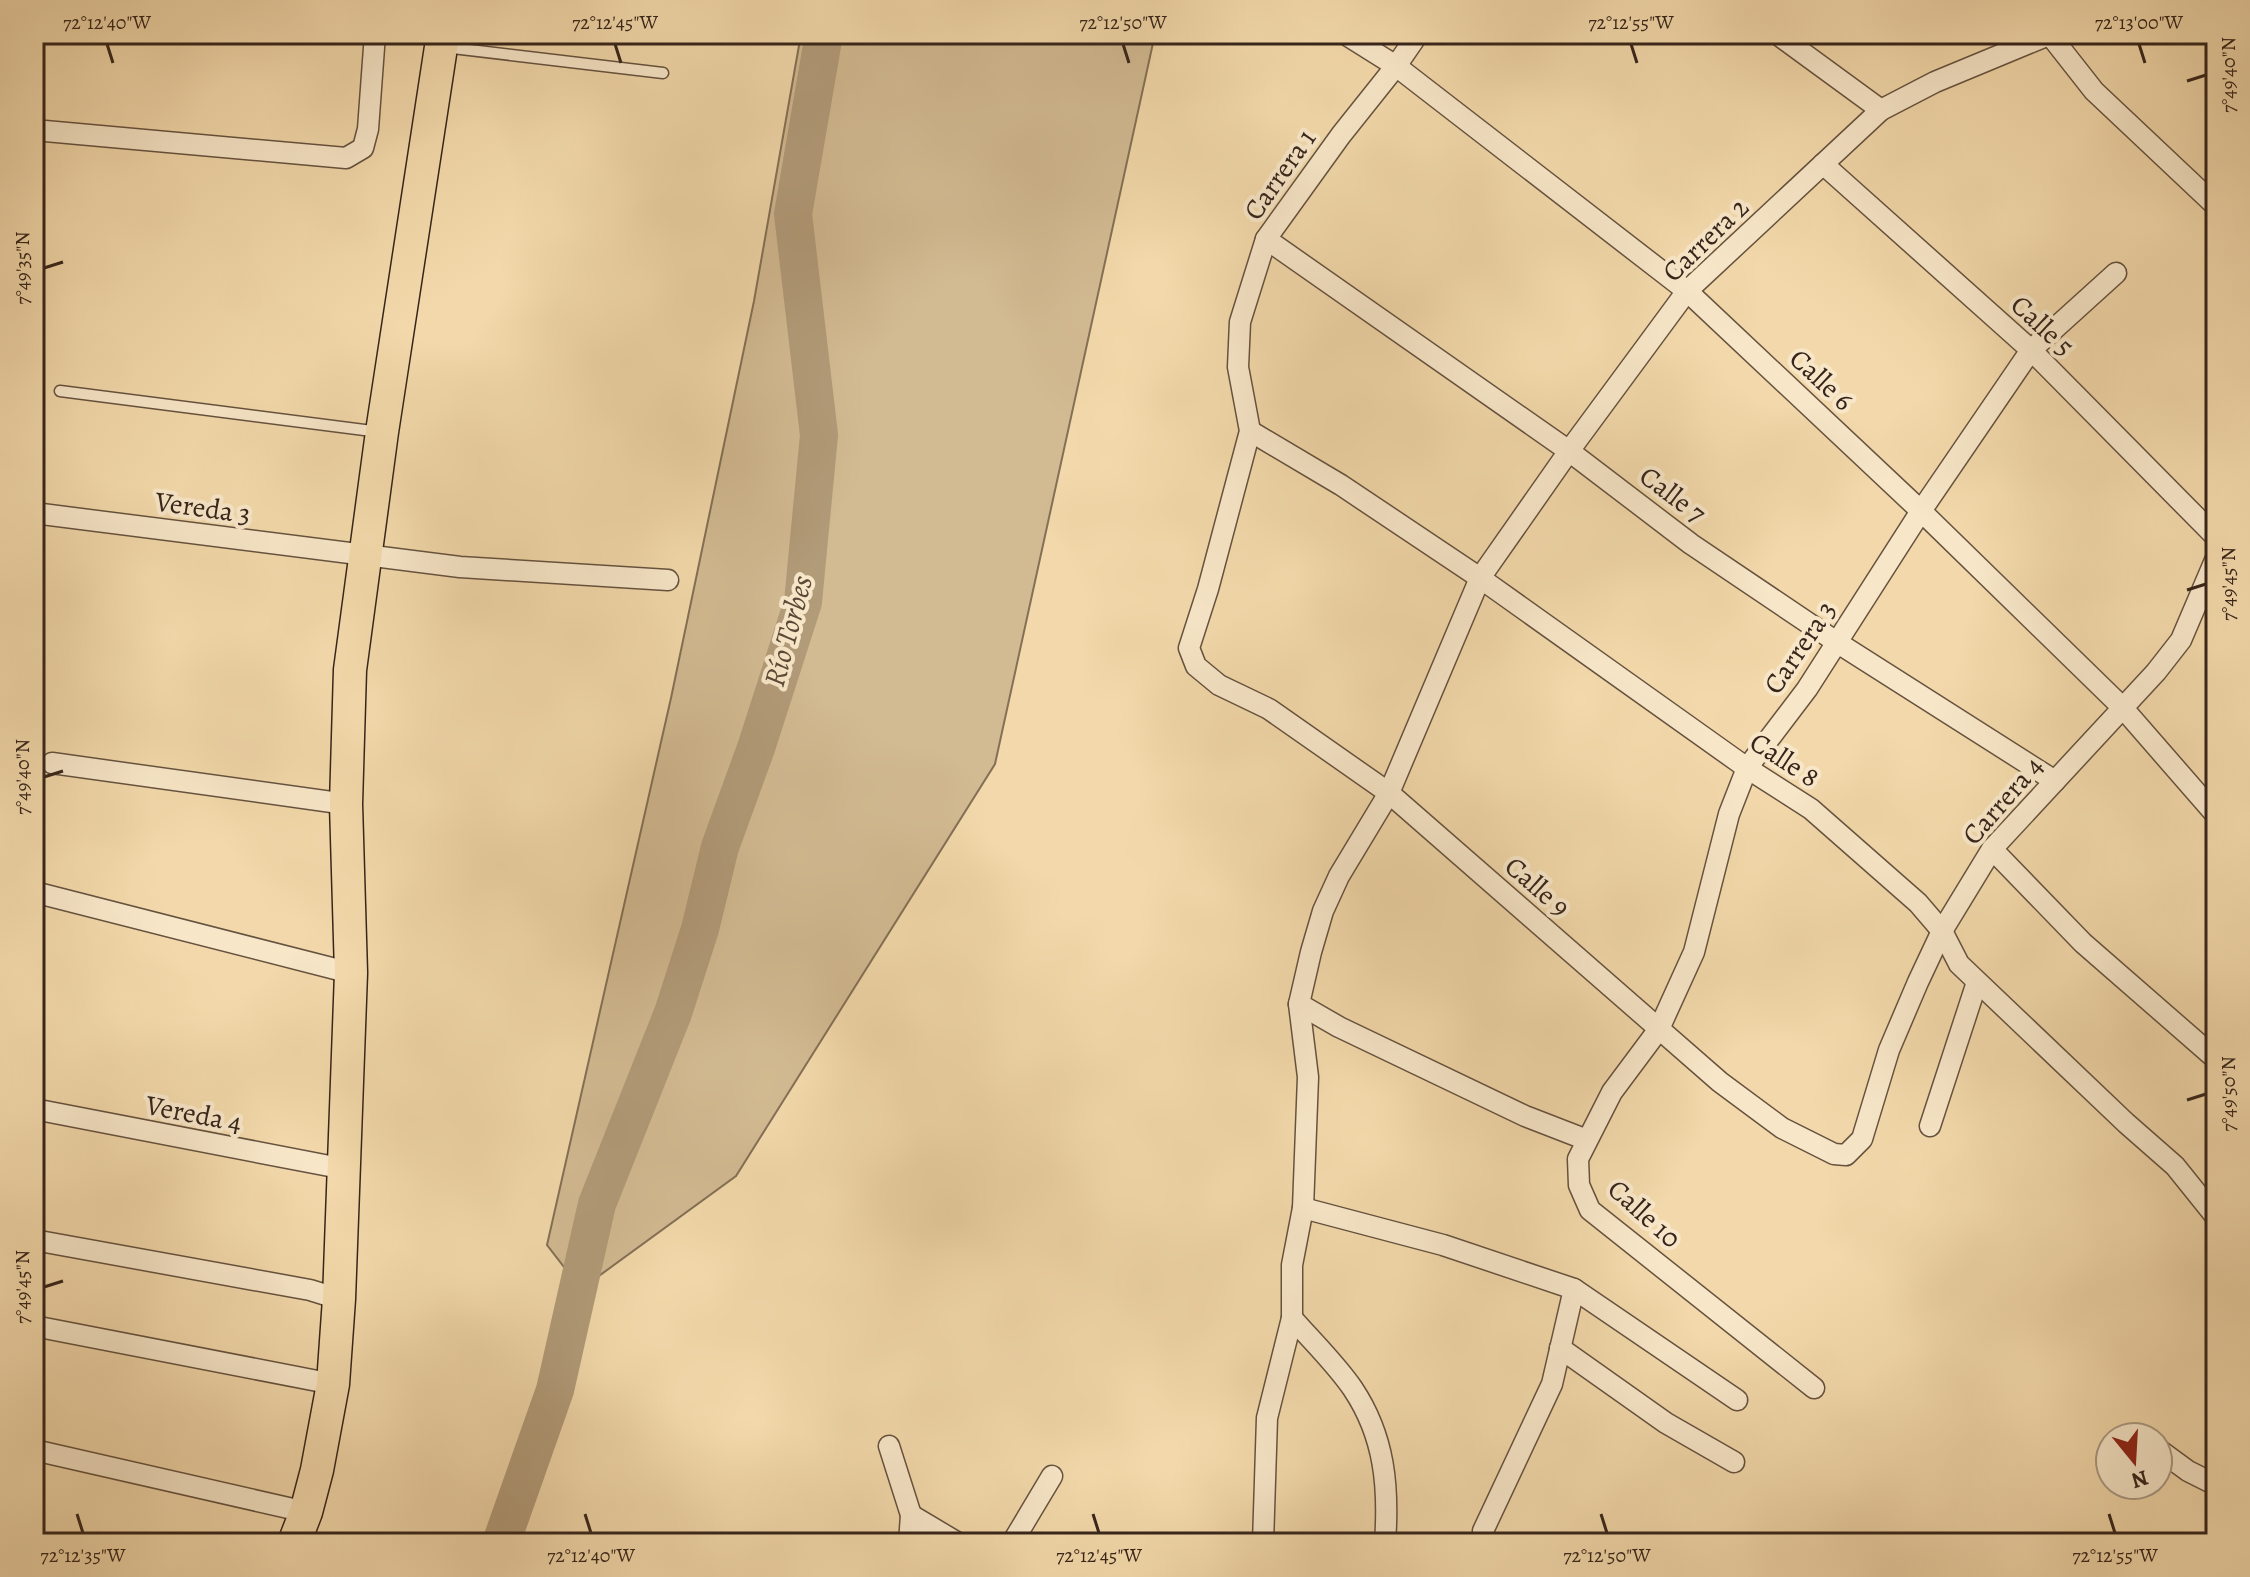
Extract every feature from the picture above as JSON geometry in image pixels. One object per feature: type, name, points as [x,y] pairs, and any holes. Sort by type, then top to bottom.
[{"type":"main road","points":[[294,1543],[317,1470],[333,1384],[339,1299],[351,973],[346,804],[350,670],[382,432],[442,40]]},
{"type":"street","points":[[34,130],[346,158],[363,148],[368,129],[375,34]]},
{"type":"street","name":"Calle 6","points":[[1345,34],[1396,66],[1687,291],[1921,511],[2122,707],[2216,815]]},
{"type":"street","name":"Carrera 1","points":[[1189,648],[1250,431],[1238,367],[1240,322],[1266,239],[1418,34]]},
{"type":"street","points":[[1777,34],[1881,110]]},
{"type":"street","points":[[2051,35],[2094,91],[2216,206]]},
{"type":"street","name":"Carrera 2","points":[[1299,1004],[1323,911],[1339,876],[1389,793],[1480,578],[1687,291],[1881,110],[1935,82],[2051,35]]},
{"type":"street","name":"Calle 5","points":[[1823,164],[2031,350],[2216,537]]},
{"type":"street","name":"Calle 7","points":[[1266,239],[1569,451],[1691,544],[1838,643],[2055,781]]},
{"type":"street","name":"Carrera 3","points":[[1587,1140],[1612,1092],[1659,1029],[1694,952],[1729,814],[1747,768],[1807,689],[1921,511],[2031,350],[2116,273]]},
{"type":"street","name":"Calle 8","points":[[1250,431],[1341,485],[1480,578],[1747,768],[1811,809],[1907,893],[1942,931],[1959,964],[2175,1166],[2216,1217]]},
{"type":"street","name":"Vereda 3","points":[[34,513],[365,557],[460,567],[668,580]]},
{"type":"street","name":"Carrera 4","points":[[1854,1148],[1862,1139],[1889,1050],[1918,982],[1942,931],[1992,849],[2156,672],[2181,640],[2216,558]]},
{"type":"street","name":"Calle 9","points":[[1189,648],[1196,666],[1219,685],[1269,709],[1389,793],[1720,1082],[1782,1128],[1834,1154],[1846,1155],[1854,1148]]},
{"type":"street","points":[[52,763],[346,804]]},
{"type":"street","points":[[1992,849],[2083,943],[2216,1059]]},
{"type":"street","points":[[34,892],[351,973]]},
{"type":"street","points":[[1930,1126],[1977,982]]},
{"type":"street","points":[[1299,1004],[1339,1027],[1525,1116],[1587,1140]]},
{"type":"street","points":[[1263,1543],[1267,1418],[1292,1318],[1292,1265],[1303,1208],[1308,1077],[1299,1004]]},
{"type":"street","name":"Vereda 4","points":[[34,1109],[345,1169]]},
{"type":"street","name":"Calle 10","points":[[1587,1140],[1578,1159],[1579,1185],[1590,1210],[1814,1388]]},
{"type":"street","points":[[1303,1208],[1443,1245],[1574,1289],[1737,1400]]},
{"type":"street","points":[[34,1240],[310,1290],[339,1299]]},
{"type":"street","points":[[1483,1531],[1552,1384],[1574,1289]]},
{"type":"street","points":[[1292,1318],[1353,1389],[1379,1442],[1388,1500],[1385,1543]]},
{"type":"street","points":[[34,1326],[333,1384]]},
{"type":"street","points":[[1560,1348],[1666,1423],[1734,1462]]},
{"type":"street","points":[[889,1446],[911,1515],[909,1543]]},
{"type":"street","points":[[34,1450],[306,1512]]},
{"type":"street","points":[[2174,1461],[2216,1485]]},
{"type":"street","points":[[1012,1543],[1052,1476]]},
{"type":"street","points":[[911,1515],[958,1543]]},
{"type":"lane","points":[[442,40],[663,73]]},
{"type":"lane","points":[[60,391],[382,432]]},
{"type":"shaded area","points":[[801,34],[1155,34],[995,764],[736,1176],[581,1289],[547,1245],[671,698],[754,301]]},
{"type":"waterway","name":"Río Torbes","points":[[501,1543],[555,1390],[597,1204],[673,1013],[700,929],[720,847],[803,602],[819,435],[793,214],[824,34]]}]
